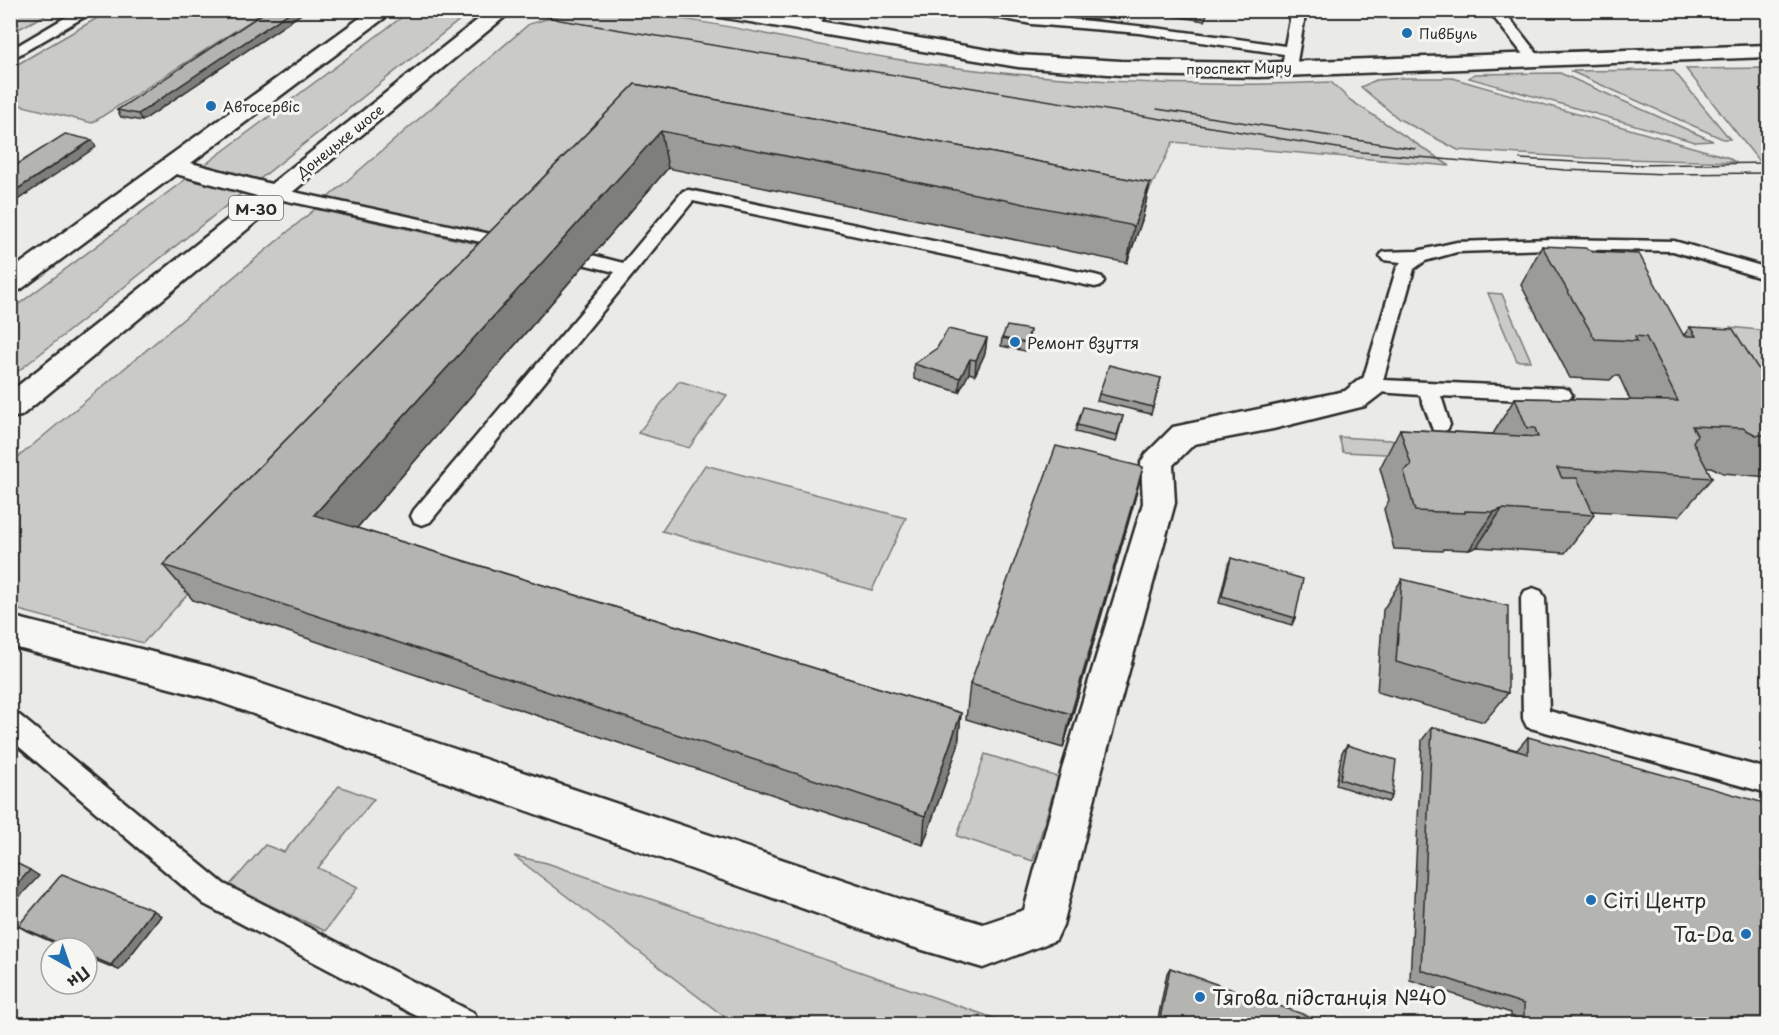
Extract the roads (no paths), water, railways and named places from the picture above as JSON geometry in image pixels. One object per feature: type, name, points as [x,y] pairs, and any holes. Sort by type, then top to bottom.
[{"type":"main road","points":[[10,284],[385,10]]},
{"type":"main road","name":"Донецьке шосе","points":[[10,408],[503,10]]},
{"type":"main road","name":"проспект Миру","points":[[714,10],[965,53],[1039,63],[1133,68],[1290,60],[1534,59],[1768,51]]},
{"type":"main road","points":[[174,166],[275,193]]},
{"type":"main road","points":[[10,631],[211,683],[906,923],[983,945],[1041,925],[1082,770],[1159,503],[1157,462],[1184,435],[1273,418],[1354,399],[1371,386]]},
{"type":"lane","points":[[10,56],[89,10]]},
{"type":"lane","points":[[809,27],[823,10]]},
{"type":"lane","points":[[978,10],[1032,20],[1139,29],[1290,60],[1299,10]]},
{"type":"lane","points":[[1495,10],[1534,59]]},
{"type":"lane","points":[[1761,10],[1768,11]]},
{"type":"lane","points":[[275,193],[524,246]]},
{"type":"lane","points":[[422,516],[688,195],[1095,281]]},
{"type":"lane","points":[[1562,395],[1371,386],[1406,267],[1419,257],[1435,251],[1458,247],[1491,245],[1674,246],[1768,274]]},
{"type":"lane","points":[[1389,256],[1419,257]]},
{"type":"lane","points":[[588,260],[626,269]]},
{"type":"lane","points":[[1428,389],[1440,425]]},
{"type":"lane","points":[[1533,598],[1536,718],[1768,781]]},
{"type":"lane","points":[[10,723],[214,894],[463,1024]]},
{"type":"tram line","points":[[527,10],[560,20],[1362,152],[1565,170],[1666,174],[1768,173]]},
{"type":"tram line","points":[[1157,109],[1415,149]]},
{"type":"tram line","points":[[1520,159],[1631,165],[1768,163]]},
{"type":"place","name":"ПивБуль","points":[[1407,33]]},
{"type":"place","name":"Автосервіс","points":[[211,106]]},
{"type":"place","name":"Ремонт взуття","points":[[1015,342]]},
{"type":"place","name":"Сіті Центр","points":[[1591,900]]},
{"type":"place","name":"Ta-Da","points":[[1746,934]]},
{"type":"place","name":"Тягова пiдстанцiя №40","points":[[1200,997]]}]
